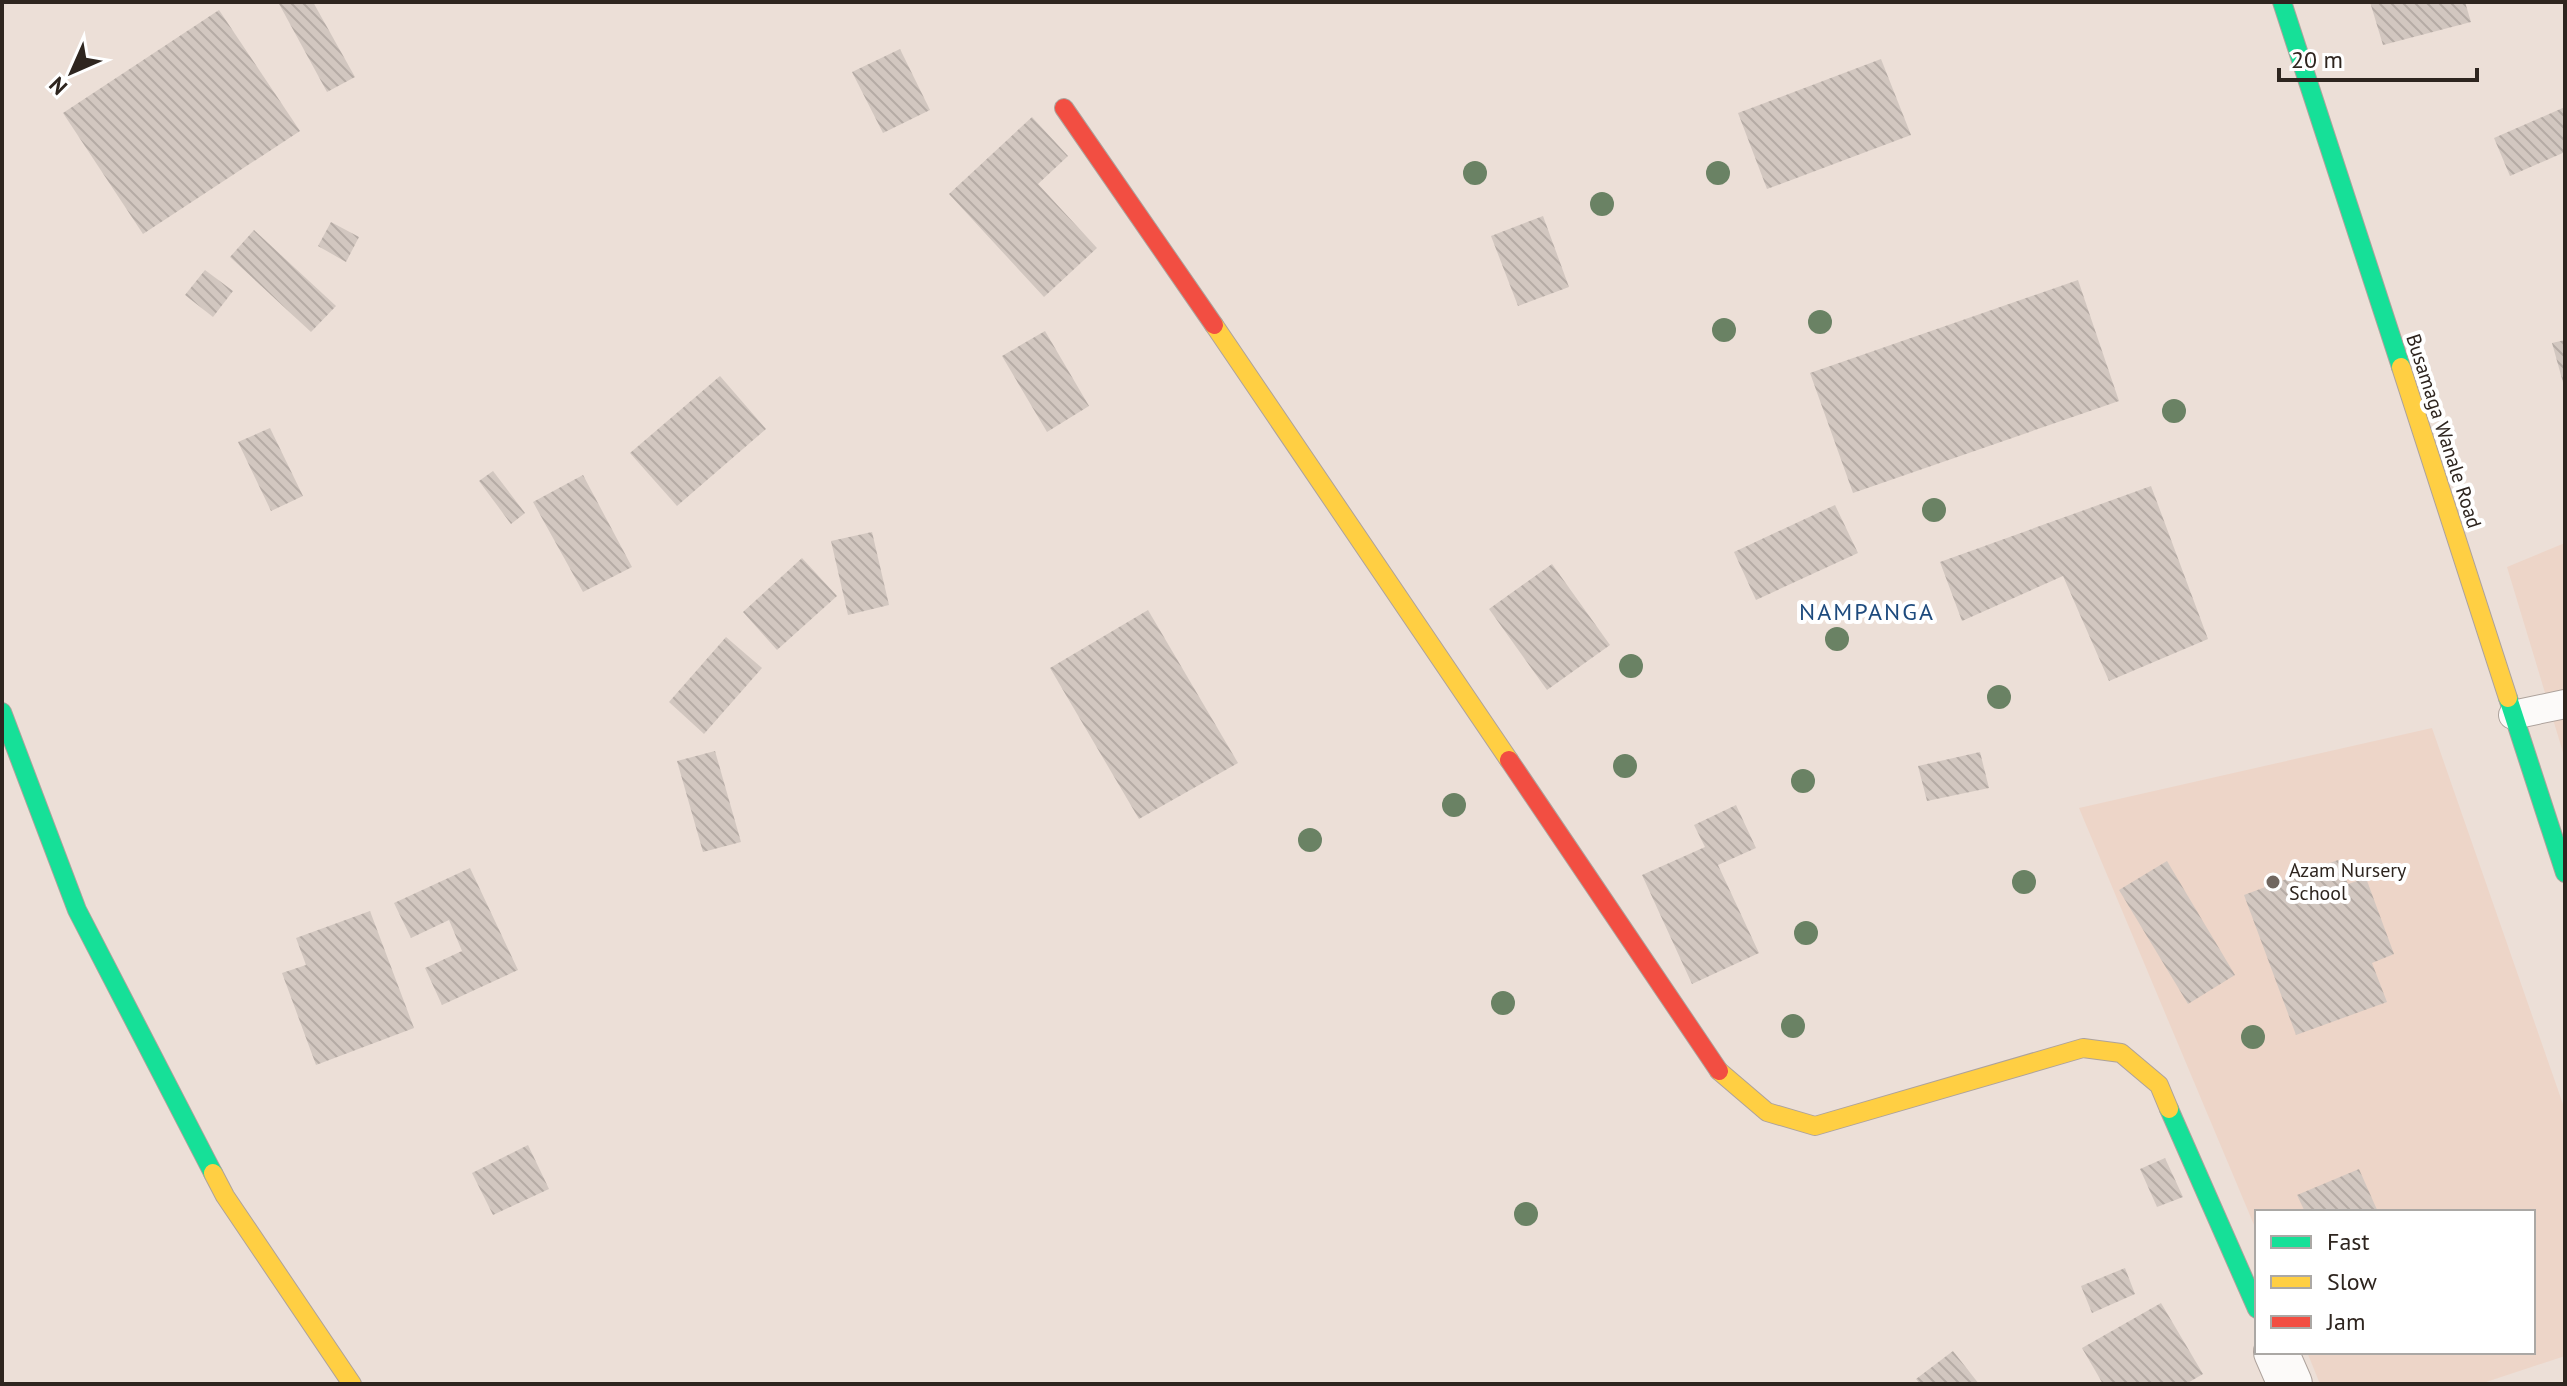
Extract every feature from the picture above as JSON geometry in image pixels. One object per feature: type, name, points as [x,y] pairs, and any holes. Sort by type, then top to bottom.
[{"type":"street","name":"Busamaga Wanale Road","points":[[2282,2],[2565,873]]},
{"type":"street","points":[[1064,108],[1271,408],[1717,1069],[1767,1112],[1815,1126],[2083,1048],[2121,1053],[2159,1085],[2255,1304]]},
{"type":"street","points":[[2,712],[77,910],[218,1182],[352,1384]]},
{"type":"street","points":[[2277,1354],[2290,1384]]},
{"type":"lane","points":[[2513,715],[2565,704]]},
{"type":"shaded area","points":[[2565,543],[2565,759],[2507,567]]},
{"type":"shaded area","points":[[2432,728],[2565,1110],[2565,1356],[2480,1384],[2320,1384],[2308,1354],[2535,1354],[2535,1210],[2255,1210],[2255,1227],[2079,808]]},
{"type":"building","points":[[278,2],[313,2],[355,77],[327,92]]},
{"type":"building","points":[[2370,2],[2465,2],[2471,22],[2383,45]]},
{"type":"building","points":[[219,10],[300,131],[143,234],[63,113]]},
{"type":"building","points":[[900,49],[930,110],[883,133],[852,72]]},
{"type":"building","points":[[1881,59],[1911,135],[1767,189],[1738,113]]},
{"type":"building","points":[[2565,107],[2565,152],[2510,176],[2494,138]]},
{"type":"building","points":[[1032,117],[1068,156],[1038,184],[1097,248],[1044,297],[949,194]]},
{"type":"building","points":[[1543,216],[1569,287],[1518,306],[1491,236]]},
{"type":"building","points":[[331,222],[359,237],[346,262],[318,246]]},
{"type":"building","points":[[254,230],[336,306],[311,332],[230,257]]},
{"type":"building","points":[[205,270],[233,291],[213,317],[185,295]]},
{"type":"building","points":[[2078,280],[2119,401],[1853,493],[1810,373]]},
{"type":"building","points":[[1045,331],[1089,406],[1047,432],[1002,356]]},
{"type":"building","points":[[2565,340],[2565,386],[2564,386],[2552,343]]},
{"type":"building","points":[[720,376],[766,429],[677,506],[630,453]]},
{"type":"building","points":[[270,428],[303,496],[271,511],[238,442]]},
{"type":"building","points":[[493,471],[525,513],[511,524],[479,481]]},
{"type":"building","points":[[583,475],[632,567],[583,592],[533,502]]},
{"type":"building","points":[[2151,486],[2208,639],[2109,681],[2063,576],[1962,621],[1940,562]]},
{"type":"building","points":[[1835,505],[1858,553],[1756,600],[1734,552]]},
{"type":"building","points":[[872,532],[889,605],[848,615],[831,541]]},
{"type":"building","points":[[802,558],[837,596],[777,650],[743,612]]},
{"type":"building","points":[[1552,564],[1610,645],[1547,690],[1489,609]]},
{"type":"building","points":[[1148,610],[1238,763],[1139,819],[1050,668]]},
{"type":"building","points":[[726,637],[762,668],[704,734],[669,702]]},
{"type":"building","points":[[715,751],[741,842],[703,852],[677,761]]},
{"type":"building","points":[[1980,752],[1989,788],[1927,801],[1918,766]]},
{"type":"building","points":[[1736,805],[1756,848],[1718,865],[1759,953],[1692,984],[1642,875],[1705,847],[1694,825]]},
{"type":"building","points":[[2338,860],[2348,884],[2366,878],[2394,954],[2372,963],[2387,1002],[2296,1035],[2244,895]]},
{"type":"building","points":[[2167,861],[2235,975],[2188,1004],[2119,890]]},
{"type":"building","points":[[470,868],[518,970],[442,1005],[425,968],[462,951],[449,920],[411,938],[394,903]]},
{"type":"building","points":[[370,911],[414,1028],[316,1065],[282,973],[306,965],[296,938]]},
{"type":"building","points":[[528,1145],[549,1189],[493,1215],[472,1173]]},
{"type":"building","points":[[2165,1158],[2183,1197],[2157,1207],[2140,1169]]},
{"type":"building","points":[[2359,1169],[2377,1210],[2304,1210],[2297,1195]]},
{"type":"building","points":[[2125,1268],[2135,1294],[2092,1313],[2081,1286]]},
{"type":"building","points":[[2161,1303],[2203,1374],[2186,1384],[2103,1384],[2082,1348]]},
{"type":"building","points":[[1953,1351],[1979,1384],[1920,1384],[1916,1379]]},
{"type":"traffic: fast","points":[[2282,2],[2401,367]]},
{"type":"traffic: fast","points":[[2508,698],[2565,873]]},
{"type":"traffic: fast","points":[[2,712],[77,910],[213,1173]]},
{"type":"traffic: fast","points":[[2169,1109],[2255,1304]]},
{"type":"traffic: slow","points":[[1214,325],[1509,760]]},
{"type":"traffic: slow","points":[[2401,367],[2508,698]]},
{"type":"traffic: slow","points":[[1719,1071],[1767,1112],[1815,1126],[2083,1048],[2121,1053],[2159,1085],[2169,1109]]},
{"type":"traffic: slow","points":[[213,1173],[225,1196],[352,1384]]},
{"type":"traffic: jam","points":[[1064,108],[1214,325]]},
{"type":"traffic: jam","points":[[1509,760],[1719,1071]]},
{"type":"place","name":"Azam Nursery School","points":[[2273,882]]},
{"type":"district","name":"NAMPANGA","points":[[1867,611]]}]
